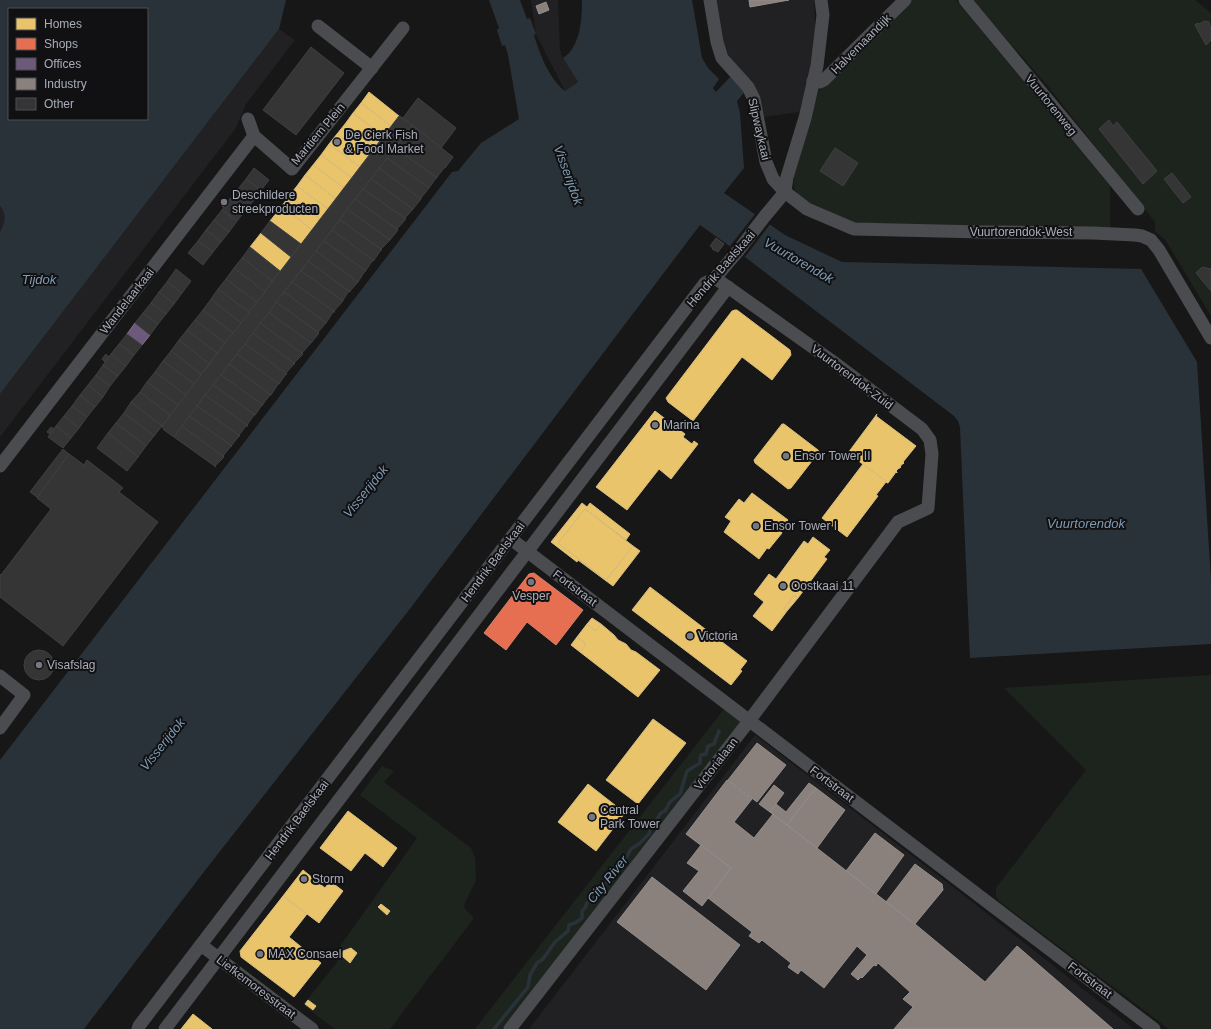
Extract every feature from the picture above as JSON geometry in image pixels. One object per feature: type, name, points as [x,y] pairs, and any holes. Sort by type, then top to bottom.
[{"type":"street","name":"Slipwaykaai","points":[[710,0],[717,42],[722,58],[748,87],[754,99],[766,162],[773,179],[785,192]]},
{"type":"street","name":"Hendrik Baelskaai","points":[[138,1029],[706,283],[715,278],[785,192],[787,177],[805,118],[817,66],[823,15],[821,0]]},
{"type":"street","name":"Halvemaandijk","points":[[813,81],[820,82],[824,80],[905,0]]},
{"type":"street","name":"Vuurtorenweg","points":[[965,0],[1138,209]]},
{"type":"street","points":[[318,26],[372,68]]},
{"type":"street","name":"Maritiem Plein","points":[[254,136],[292,169],[403,28]]},
{"type":"street","points":[[248,118],[254,136]]},
{"type":"street","name":"Wandelaarkaai","points":[[0,466],[254,136]]},
{"type":"street","name":"Vuurtorendok-West","points":[[785,192],[807,209],[854,229],[1093,233],[1142,236],[1151,240],[1159,250],[1211,338]]},
{"type":"street","name":"Vuurtorendok-Zuid","points":[[715,278],[832,361],[922,429],[930,440],[932,454],[928,508]]},
{"type":"street","name":"Hendrik Baelskaai","points":[[165,1029],[728,288]]},
{"type":"street","name":"Victorialaan","points":[[510,1029],[749,721],[898,522],[928,508]]},
{"type":"street","name":"Fortstraat","points":[[511,539],[1154,1029]]},
{"type":"street","points":[[0,676],[24,694],[0,728]]},
{"type":"street","name":"Liefkemoresstraat","points":[[201,945],[312,1029]]},
{"type":"shaded area","points":[[531,0],[558,0],[560,50],[563,58],[578,82],[565,91],[536,34]]},
{"type":"shaded area","points":[[716,0],[814,0],[815,28],[810,75],[799,112],[764,117],[759,95],[736,69],[729,56],[723,41]]},
{"type":"shaded area","points":[[911,0],[956,0],[1110,186],[1110,229],[854,223],[812,205],[798,194],[794,188],[794,176],[819,90],[829,84],[872,38]]},
{"type":"shaded area","points":[[972,0],[1195,0],[1211,13],[1211,316],[1166,241],[1155,231],[1155,222],[1047,85]]},
{"type":"shaded area","points":[[279,29],[295,40],[246,104],[236,128],[0,437],[0,394]]},
{"type":"shaded area","points":[[0,206],[4,214],[5,222],[0,232]]},
{"type":"shaded area","points":[[1211,675],[1211,1029],[1169,1029],[1001,903],[996,897],[996,888],[1086,770],[1004,688]]},
{"type":"shaded area","points":[[724,709],[743,723],[505,1029],[475,1029]]},
{"type":"shaded area","points":[[755,735],[957,890],[1134,1029],[529,1029]]},
{"type":"shaded area","points":[[382,766],[394,771],[384,782],[471,848],[475,858],[476,880],[464,905],[465,909],[474,918],[390,1029],[335,1029],[303,1005],[338,961],[333,956],[417,838],[360,795]]},
{"type":"water","name":"Tijdok","points":[[0,0],[286,0],[279,29],[0,394],[0,232],[4,219],[0,206]]},
{"type":"water","points":[[489,0],[520,0],[527,19],[530,18],[542,58],[550,73],[565,91],[578,82],[563,58],[575,44],[579,32],[582,0],[692,0],[702,58],[708,68],[719,79],[713,88],[716,92],[732,75],[746,90],[737,101],[740,113],[744,168],[724,193],[785,235],[842,262],[1141,269],[1197,362],[1211,580],[1211,644],[970,658],[960,427],[958,421],[954,416],[745,257],[700,225],[409,610],[203,873],[84,1029],[0,1029],[0,760],[452,172],[458,171],[481,143],[519,119],[508,55],[505,45],[502,46],[497,30],[499,28]]},
{"type":"pier","points":[[756,213],[771,223],[745,257],[730,246]]},
{"type":"building: Homes","points":[[369,92],[399,116],[391,126],[361,103]]},
{"type":"building: Homes","points":[[361,103],[391,126],[383,136],[353,113]]},
{"type":"building: Homes","points":[[353,113],[383,136],[375,147],[345,124]]},
{"type":"building: Homes","points":[[345,124],[375,147],[368,157],[337,134]]},
{"type":"building: Homes","points":[[337,134],[368,157],[360,167],[329,144]]},
{"type":"building: Homes","points":[[329,144],[360,167],[352,178],[321,155]]},
{"type":"building: Homes","points":[[321,155],[352,178],[344,188],[313,165]]},
{"type":"building: Homes","points":[[313,165],[344,188],[336,199],[305,175]]},
{"type":"building: Homes","points":[[305,175],[336,199],[328,209],[297,186]]},
{"type":"building: Homes","points":[[297,186],[328,209],[320,219],[289,196]]},
{"type":"building: Homes","points":[[289,196],[320,219],[312,230],[282,206]]},
{"type":"building: Homes","points":[[282,206],[312,230],[301,244],[270,221]]},
{"type":"building: Homes","points":[[261,233],[291,257],[280,271],[250,247]]},
{"type":"building: Homes","points":[[735,310],[790,350],[791,355],[772,380],[742,357],[693,421],[668,402],[666,398],[732,311]]},
{"type":"building: Homes","points":[[655,411],[685,434],[683,437],[692,444],[694,441],[698,444],[671,479],[659,469],[627,510],[596,487]]},
{"type":"building: Homes","points":[[877,414],[876,416],[916,446],[888,483],[848,453]]},
{"type":"building: Homes","name":"Ensor Tower II","points":[[782,424],[784,424],[819,452],[791,488],[788,489],[755,463],[754,460]]},
{"type":"building: Homes","points":[[863,464],[888,483],[886,482],[876,495],[878,496],[847,537],[822,518]]},
{"type":"building: Homes","name":"Ensor Tower I","points":[[752,493],[788,520],[780,530],[782,533],[769,549],[767,548],[759,559],[724,532],[731,521],[725,517],[739,499],[744,503]]},
{"type":"building: Homes","points":[[582,503],[587,507],[590,503],[630,534],[626,540],[585,509],[558,543],[606,580],[633,546],[640,551],[613,586],[578,560],[577,562],[551,542]]},
{"type":"building: Homes","points":[[585,509],[633,546],[606,580],[558,543]]},
{"type":"building: Homes","name":"Oostkaai 11","points":[[813,537],[830,550],[824,557],[827,559],[798,598],[794,595],[784,609],[787,611],[772,631],[753,616],[764,602],[754,594],[769,574],[776,579],[804,541],[808,544]]},
{"type":"building: Homes","name":"Victoria","points":[[650,587],[747,661],[740,670],[742,671],[731,685],[632,610]]},
{"type":"building: Homes","points":[[794,595],[798,598],[787,611],[784,609]]},
{"type":"building: Homes","points":[[592,618],[601,624],[596,631],[587,624]]},
{"type":"building: Homes","points":[[587,624],[596,631],[601,624],[618,640],[626,644],[631,650],[660,670],[638,697],[580,652],[586,644],[577,637]]},
{"type":"building: Homes","points":[[577,637],[586,644],[580,652],[571,645]]},
{"type":"building: Homes","points":[[653,719],[686,743],[638,804],[606,780]]},
{"type":"building: Homes","name":"Central Park Tower","points":[[588,784],[625,813],[596,851],[558,822]]},
{"type":"building: Homes","points":[[348,811],[397,848],[383,867],[365,853],[351,871],[320,848]]},
{"type":"building: Homes","points":[[303,870],[325,888],[330,881],[343,891],[319,923],[283,896]]},
{"type":"building: Homes","points":[[283,896],[307,914],[289,937],[321,963],[294,997],[241,957],[240,951]]},
{"type":"building: Homes","points":[[381,904],[390,911],[387,915],[378,907]]},
{"type":"building: Homes","points":[[351,948],[357,953],[350,963],[342,956],[343,951]]},
{"type":"building: Homes","points":[[308,1000],[316,1006],[313,1010],[305,1004]]},
{"type":"building: Homes","points":[[193,1014],[212,1029],[181,1029]]},
{"type":"building: Shops","points":[[225,199],[228,202],[224,207],[221,205]]},
{"type":"building: Shops","points":[[534,573],[583,610],[556,645],[527,622],[506,650],[484,633],[529,574]]},
{"type":"building: Offices","points":[[135,323],[150,335],[142,345],[127,334]]},
{"type":"building: Industry","points":[[749,0],[789,0],[750,7]]},
{"type":"building: Industry","points":[[546,2],[549,10],[539,14],[536,6]]},
{"type":"building: Industry","points":[[757,743],[786,765],[757,802],[728,780]]},
{"type":"building: Industry","points":[[727,780],[752,799],[734,822],[754,838],[773,814],[915,924],[985,982],[1017,946],[1113,1029],[894,1029],[913,1007],[903,999],[910,992],[878,963],[858,980],[851,974],[867,955],[857,946],[824,988],[801,970],[798,974],[788,967],[791,963],[762,940],[759,943],[749,936],[752,932],[708,898],[731,868],[686,834]]},
{"type":"building: Industry","points":[[809,783],[816,788],[787,825],[770,812],[776,804],[786,812]]},
{"type":"building: Industry","points":[[774,785],[784,793],[770,812],[759,804]]},
{"type":"building: Industry","points":[[816,788],[845,810],[817,848],[787,825]]},
{"type":"building: Industry","points":[[875,833],[904,855],[876,894],[846,871]]},
{"type":"building: Industry","points":[[701,845],[731,868],[702,906],[683,891],[699,871],[687,863]]},
{"type":"building: Industry","points":[[915,864],[942,884],[943,890],[915,924],[886,902]]},
{"type":"building: Industry","points":[[652,877],[740,945],[706,990],[617,922]]},
{"type":"building: Other","points":[[1205,21],[1209,22],[1211,27],[1211,40],[1206,45],[1195,25]]},
{"type":"building: Other","points":[[311,47],[344,73],[296,135],[263,110]]},
{"type":"building: Other","points":[[418,98],[456,128],[441,148],[399,116],[403,118]]},
{"type":"building: Other","points":[[399,116],[412,125],[174,437],[164,430],[162,426]]},
{"type":"building: Other","points":[[1109,120],[1113,126],[1117,122],[1157,171],[1143,184],[1099,129]]},
{"type":"building: Other","points":[[412,125],[453,157],[437,178],[395,148]]},
{"type":"building: Other","points":[[395,148],[437,178],[429,188],[387,158]]},
{"type":"building: Other","points":[[835,148],[858,163],[843,186],[820,171]]},
{"type":"building: Other","points":[[387,158],[429,188],[421,199],[379,168]]},
{"type":"building: Other","points":[[254,168],[269,180],[261,190],[246,179]]},
{"type":"building: Other","points":[[379,168],[421,199],[413,209],[371,179]]},
{"type":"building: Other","points":[[1172,173],[1191,197],[1183,203],[1164,179]]},
{"type":"building: Other","points":[[246,179],[261,190],[253,201],[238,189]]},
{"type":"building: Other","points":[[371,179],[413,209],[405,218],[406,219],[363,189]]},
{"type":"building: Other","points":[[238,189],[253,201],[245,211],[230,199]]},
{"type":"building: Other","points":[[363,189],[406,219],[397,229],[398,230],[355,199]]},
{"type":"building: Other","points":[[230,199],[245,211],[237,221],[222,210]]},
{"type":"building: Other","points":[[355,199],[398,230],[390,240],[347,209]]},
{"type":"building: Other","points":[[347,209],[390,240],[381,249],[382,250],[340,220]]},
{"type":"building: Other","points":[[222,210],[237,221],[229,232],[214,220]]},
{"type":"building: Other","points":[[214,220],[229,232],[221,242],[206,230]]},
{"type":"building: Other","points":[[340,220],[382,250],[374,261],[332,230]]},
{"type":"building: Other","points":[[270,221],[301,244],[291,257],[261,233]]},
{"type":"building: Other","points":[[206,230],[221,242],[213,252],[198,241]]},
{"type":"building: Other","points":[[332,230],[373,260],[366,271],[324,241]]},
{"type":"building: Other","points":[[716,238],[724,244],[718,252],[710,246]]},
{"type":"building: Other","points":[[198,241],[213,252],[203,265],[188,253]]},
{"type":"building: Other","points":[[324,241],[366,271],[358,282],[316,251]]},
{"type":"building: Other","points":[[250,247],[280,271],[272,281],[242,258]]},
{"type":"building: Other","points":[[316,251],[358,282],[350,292],[308,261]]},
{"type":"building: Other","points":[[242,258],[272,281],[265,292],[234,268]]},
{"type":"building: Other","points":[[308,261],[349,291],[343,301],[301,271]]},
{"type":"building: Other","points":[[1202,267],[1211,269],[1211,291],[1196,273]]},
{"type":"building: Other","points":[[234,268],[265,292],[257,302],[226,279]]},
{"type":"building: Other","points":[[176,269],[191,281],[182,293],[167,282]]},
{"type":"building: Other","points":[[301,271],[343,301],[334,311],[335,312],[292,282]]},
{"type":"building: Other","points":[[226,279],[257,302],[249,312],[218,289]]},
{"type":"building: Other","points":[[167,282],[182,293],[174,304],[159,292]]},
{"type":"building: Other","points":[[292,282],[335,312],[333,312],[326,323],[284,292]]},
{"type":"building: Other","points":[[218,289],[249,312],[241,323],[211,299]]},
{"type":"building: Other","points":[[159,292],[174,304],[166,314],[151,303]]},
{"type":"building: Other","points":[[284,292],[326,323],[318,332],[319,333],[276,302]]},
{"type":"building: Other","points":[[211,299],[241,323],[233,333],[203,310]]},
{"type":"building: Other","points":[[276,302],[319,333],[311,343],[269,313]]},
{"type":"building: Other","points":[[151,303],[166,314],[158,324],[143,313]]},
{"type":"building: Other","points":[[203,310],[233,333],[225,343],[195,320]]},
{"type":"building: Other","points":[[143,313],[158,324],[150,335],[135,323]]},
{"type":"building: Other","points":[[269,313],[311,343],[302,353],[303,354],[260,323]]},
{"type":"building: Other","points":[[195,320],[225,343],[217,353],[187,330]]},
{"type":"building: Other","points":[[260,323],[303,354],[294,363],[295,364],[253,333]]},
{"type":"building: Other","points":[[187,330],[217,353],[209,364],[179,340]]},
{"type":"building: Other","points":[[253,333],[295,364],[286,373],[287,374],[245,344]]},
{"type":"building: Other","points":[[127,334],[142,345],[134,355],[119,344]]},
{"type":"building: Other","points":[[179,340],[209,364],[201,374],[171,351]]},
{"type":"building: Other","points":[[119,344],[134,355],[126,366],[111,354]]},
{"type":"building: Other","points":[[245,344],[287,374],[279,384],[237,354]]},
{"type":"building: Other","points":[[171,351],[201,374],[194,384],[163,361]]},
{"type":"building: Other","points":[[106,354],[109,357],[105,362],[102,359]]},
{"type":"building: Other","points":[[111,354],[126,366],[118,376],[103,365]]},
{"type":"building: Other","points":[[237,354],[279,384],[271,395],[229,364]]},
{"type":"building: Other","points":[[163,361],[194,384],[186,395],[155,372]]},
{"type":"building: Other","points":[[229,364],[271,395],[263,405],[221,375]]},
{"type":"building: Other","points":[[103,365],[118,376],[110,386],[96,375]]},
{"type":"building: Other","points":[[155,372],[186,395],[178,405],[147,382]]},
{"type":"building: Other","points":[[96,375],[110,386],[103,397],[88,385]]},
{"type":"building: Other","points":[[221,375],[263,405],[255,415],[213,385]]},
{"type":"building: Other","points":[[147,382],[178,405],[170,415],[140,392]]},
{"type":"building: Other","points":[[88,385],[103,397],[95,407],[80,395]]},
{"type":"building: Other","points":[[213,385],[255,415],[247,425],[248,426],[205,395]]},
{"type":"building: Other","points":[[140,392],[170,415],[162,426],[131,402]]},
{"type":"building: Other","points":[[80,395],[95,407],[87,417],[72,406]]},
{"type":"building: Other","points":[[205,395],[248,426],[246,426],[239,435],[240,436],[197,406]]},
{"type":"building: Other","points":[[131,402],[162,426],[154,436],[124,413]]},
{"type":"building: Other","points":[[72,406],[87,417],[79,428],[64,416]]},
{"type":"building: Other","points":[[197,406],[240,436],[231,446],[189,416]]},
{"type":"building: Other","points":[[124,413],[154,436],[146,446],[116,423]]},
{"type":"building: Other","points":[[64,416],[79,428],[71,438],[56,426]]},
{"type":"building: Other","points":[[189,416],[232,446],[223,456],[224,457],[182,426]]},
{"type":"building: Other","points":[[116,423],[146,446],[138,457],[108,433]]},
{"type":"building: Other","points":[[56,426],[71,438],[63,448],[48,437]]},
{"type":"building: Other","points":[[182,426],[224,457],[215,466],[216,467],[174,437]]},
{"type":"building: Other","points":[[51,427],[54,429],[50,434],[47,432]]},
{"type":"building: Other","points":[[108,433],[138,457],[127,471],[97,448]]},
{"type":"building: Other","points":[[63,449],[70,455],[37,497],[30,492]]},
{"type":"building: Other","points":[[69,454],[84,465],[87,460],[123,488],[119,492],[158,522],[63,646],[0,597],[0,574],[1,575],[51,509],[37,498]]},
{"type":"building: Other","name":"Visafslag","points":[[39,650],[49,655],[54,665],[49,675],[39,680],[29,675],[24,665],[29,655]]},
{"type":"waterway","name":"City River","points":[[494,1029],[528,987],[530,975],[537,963],[543,959],[555,942],[568,931],[569,925],[582,918],[582,911],[587,903],[599,893],[623,863],[631,849],[639,844],[649,834],[651,828],[661,813],[665,811],[670,802],[680,794],[687,771],[700,763],[701,755],[706,754],[708,746],[714,744],[719,731]]},
{"type":"place","name":"De Cierk Fish & Food Market","points":[[337,142]]},
{"type":"place","name":"Deschildere streekproducten","points":[[224,202]]},
{"type":"place","name":"Marina","points":[[655,425]]},
{"type":"place","name":"Ensor Tower II","points":[[786,456]]},
{"type":"place","name":"Ensor Tower I","points":[[756,526]]},
{"type":"place","name":"Vesper","points":[[531,582]]},
{"type":"place","name":"Oostkaai 11","points":[[783,586]]},
{"type":"place","name":"Victoria","points":[[690,636]]},
{"type":"place","name":"Visafslag","points":[[39,665]]},
{"type":"place","name":"Central Park Tower","points":[[592,817]]},
{"type":"place","name":"Storm","points":[[304,879]]},
{"type":"place","name":"MAX Consael","points":[[260,954]]},
{"type":"water label","name":"Visserijdok","points":[[569,175]]},
{"type":"water label","name":"Vuurtorendok","points":[[799,260]]},
{"type":"water label","name":"Visserijdok","points":[[365,491]]},
{"type":"water label","name":"Vuurtorendok","points":[[1086,523]]},
{"type":"water label","name":"Visserijdok","points":[[162,744]]}]
